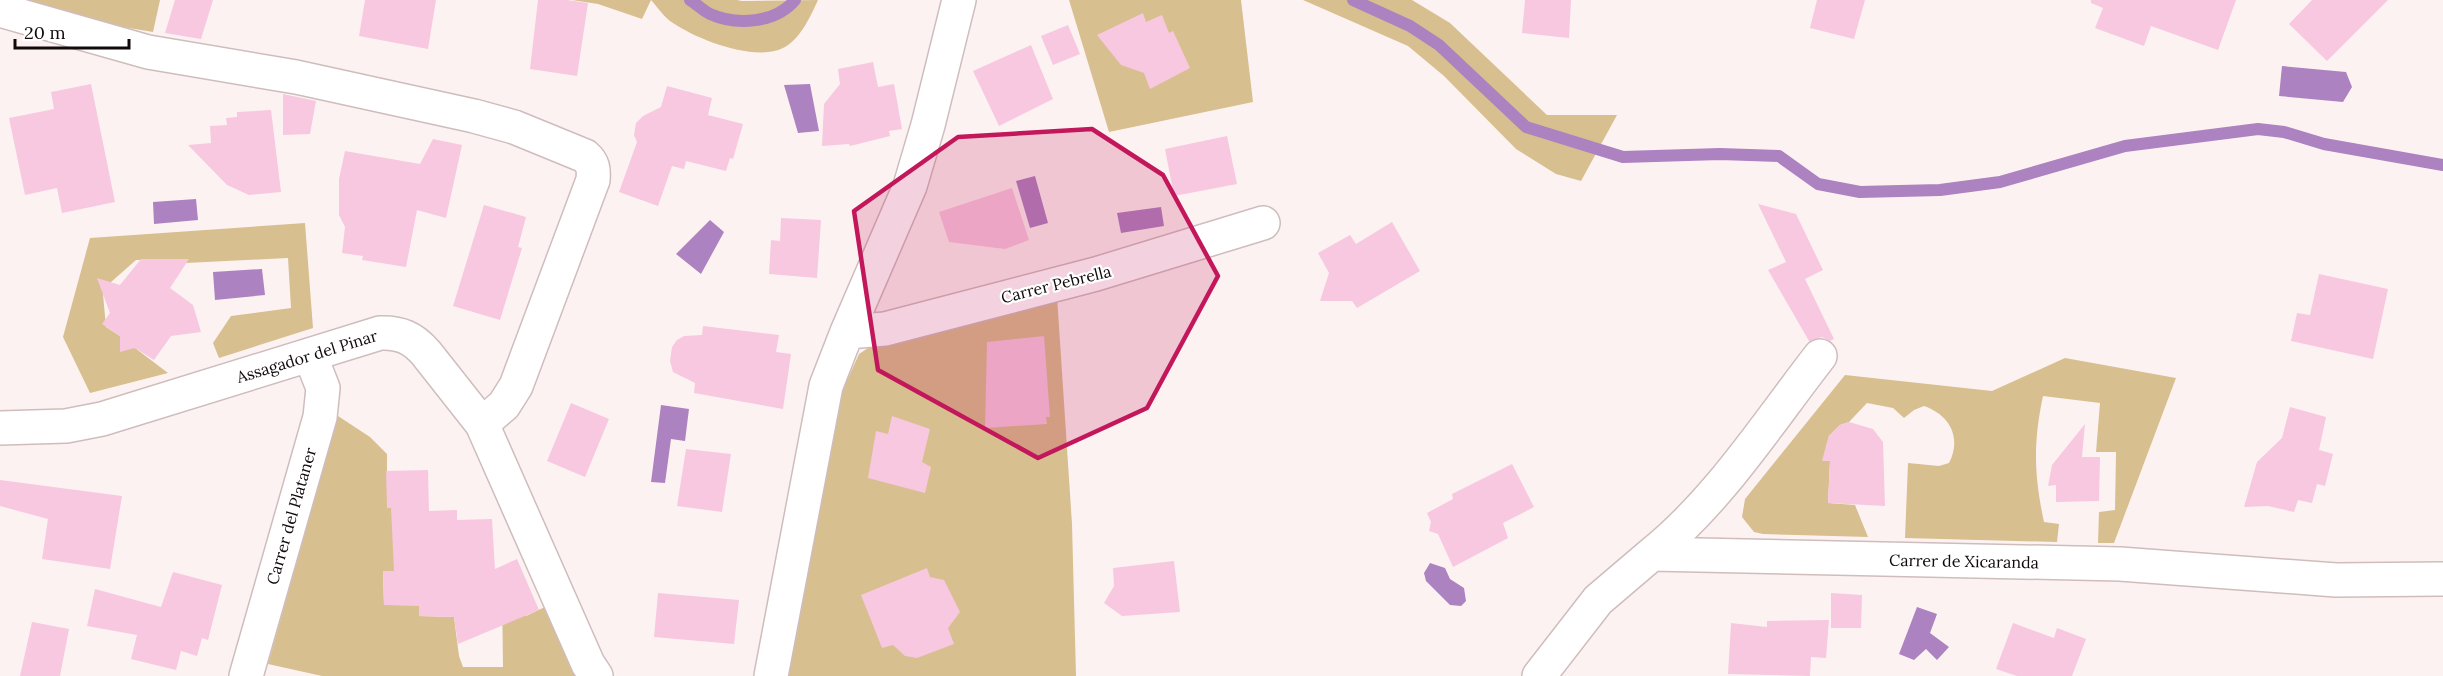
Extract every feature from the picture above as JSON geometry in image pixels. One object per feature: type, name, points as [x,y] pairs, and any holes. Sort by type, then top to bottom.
[{"type":"street","points":[[771,676],[826,386],[909,186],[928,125],[959,0]]},
{"type":"street","points":[[0,10],[148,52],[296,77],[474,116],[514,127],[585,156],[591,162],[594,170],[593,180],[516,386],[504,405],[482,424]]},
{"type":"street","name":"Carrer Pebrella","points":[[847,332],[885,328],[1096,274],[1263,223]]},
{"type":"street","name":"Assagador del Pinar","points":[[0,428],[66,426],[102,419],[380,333],[400,335],[417,343],[482,424],[583,653],[596,676]]},
{"type":"street","name":"Carrer del Plataner","points":[[246,676],[320,417],[323,388],[310,356]]},
{"type":"street","points":[[1539,676],[1598,600],[1680,531],[1708,501],[1820,356]]},
{"type":"street","name":"Carrer de Xicaranda","points":[[1652,554],[2120,564],[2336,580],[2443,579]]},
{"type":"highlighted area","points":[[1092,129],[1163,175],[1218,276],[1147,408],[1038,458],[878,370],[854,211],[958,137]]},
{"type":"shaded area","points":[[23,0],[160,0],[153,32],[111,25]]},
{"type":"shaded area","points":[[572,0],[651,0],[642,19],[598,4]]},
{"type":"shaded area","points":[[651,0],[818,0],[804,27],[789,45],[771,52],[758,52],[727,47],[684,30],[670,21]]},
{"type":"shaded area","points":[[1069,0],[1241,0],[1253,102],[1109,132]]},
{"type":"shaded area","points":[[1303,0],[1412,0],[1450,23],[1547,115],[1617,115],[1581,181],[1556,174],[1516,149],[1444,76],[1408,46]]},
{"type":"shaded area","points":[[2282,66],[2346,72],[2352,87],[2343,102],[2279,96]]},
{"type":"shaded area","points":[[810,84],[819,131],[798,133],[784,85]]},
{"type":"shaded area","points":[[1035,176],[1048,223],[1030,228],[1016,181]]},
{"type":"shaded area","points":[[196,199],[198,220],[154,224],[153,202]]},
{"type":"shaded area","points":[[1161,207],[1164,226],[1121,233],[1117,213]]},
{"type":"shaded area","points":[[710,220],[724,232],[701,274],[676,254]]},
{"type":"shaded area","points":[[305,223],[313,328],[219,358],[213,343],[231,316],[291,308],[288,258],[186,263],[188,259],[136,260],[111,282],[103,294],[106,327],[120,336],[120,344],[135,348],[168,373],[90,393],[63,337],[90,238]]},
{"type":"shaded area","points":[[262,269],[265,295],[215,300],[213,272]]},
{"type":"shaded area","points":[[1057,296],[1072,524],[1076,676],[785,676],[840,396],[859,354],[874,344]]},
{"type":"shaded area","points":[[2065,358],[2176,378],[2114,543],[2098,543],[2099,512],[2115,510],[2116,452],[2096,452],[2100,403],[2043,396],[2036,444],[2038,489],[2044,522],[2059,524],[2057,542],[1905,538],[1908,463],[1939,466],[1949,463],[1953,454],[1954,436],[1947,421],[1924,406],[1904,418],[1893,408],[1867,403],[1849,422],[1840,425],[1829,436],[1823,460],[1830,461],[1828,503],[1855,505],[1868,537],[1763,534],[1754,532],[1742,517],[1745,499],[1845,375],[1992,391]]},
{"type":"shaded area","points":[[661,405],[689,409],[685,441],[671,439],[665,483],[651,482]]},
{"type":"shaded area","points":[[338,416],[370,437],[387,454],[387,508],[394,508],[394,571],[383,571],[384,605],[402,605],[419,600],[419,616],[454,617],[459,656],[463,667],[503,667],[502,592],[526,616],[547,606],[579,676],[322,676],[268,664]]},
{"type":"shaded area","points":[[1430,563],[1445,568],[1450,579],[1464,588],[1466,601],[1461,606],[1450,605],[1426,581],[1424,573]]},
{"type":"shaded area","points":[[1917,607],[1937,614],[1930,633],[1949,647],[1937,660],[1926,649],[1914,660],[1899,654]]},
{"type":"building","points":[[175,0],[213,0],[201,39],[165,33]]},
{"type":"building","points":[[365,0],[436,0],[428,49],[359,36]]},
{"type":"building","points":[[538,0],[588,3],[577,76],[530,69]]},
{"type":"building","points":[[1525,0],[1571,0],[1569,38],[1522,33]]},
{"type":"building","points":[[1817,0],[1865,0],[1854,39],[1810,28]]},
{"type":"building","points":[[2091,0],[2236,0],[2218,50],[2151,26],[2144,46],[2095,28],[2103,8],[2091,3]]},
{"type":"building","points":[[2312,0],[2388,0],[2327,61],[2289,24]]},
{"type":"building","points":[[1143,13],[1146,22],[1162,15],[1169,33],[1173,31],[1190,68],[1150,89],[1144,73],[1121,65],[1097,35]]},
{"type":"building","points":[[1068,25],[1080,54],[1053,65],[1041,36]]},
{"type":"building","points":[[1031,45],[1053,99],[999,126],[973,71]]},
{"type":"building","points":[[873,62],[878,87],[894,84],[902,129],[889,131],[890,136],[850,146],[849,144],[822,146],[824,104],[840,84],[838,69]]},
{"type":"building","points":[[91,84],[115,202],[62,213],[57,188],[25,195],[9,118],[54,109],[51,92]]},
{"type":"building","points":[[667,86],[712,98],[708,115],[743,124],[733,159],[730,158],[726,171],[686,161],[684,169],[672,166],[658,206],[619,192],[637,142],[634,135],[636,123],[643,116],[661,107]]},
{"type":"building","points":[[283,94],[316,101],[310,134],[283,135]]},
{"type":"building","points":[[271,110],[281,192],[249,195],[227,185],[188,145],[211,143],[210,126],[227,125],[226,118],[237,117],[237,112]]},
{"type":"building","points":[[1227,136],[1237,184],[1174,196],[1165,149]]},
{"type":"building","points":[[433,139],[462,145],[446,218],[417,210],[406,267],[362,260],[363,256],[342,253],[345,227],[339,215],[339,179],[345,151],[420,164]]},
{"type":"building","points":[[1012,188],[1029,240],[1005,249],[949,242],[939,212]]},
{"type":"building","points":[[1758,204],[1796,214],[1823,270],[1805,279],[1834,339],[1830,341],[1822,337],[1809,341],[1768,270],[1786,262]]},
{"type":"building","points":[[484,205],[526,217],[518,247],[522,248],[500,320],[453,306]]},
{"type":"building","points":[[781,218],[821,220],[817,278],[769,274],[771,240],[780,241]]},
{"type":"building","points":[[1392,222],[1420,271],[1357,308],[1352,301],[1320,301],[1329,273],[1318,253],[1350,235],[1356,244]]},
{"type":"building","points":[[141,259],[189,259],[170,288],[193,305],[201,332],[171,336],[154,360],[135,348],[120,352],[120,336],[102,324],[110,313],[97,278],[120,285]]},
{"type":"building","points":[[2319,274],[2388,289],[2373,359],[2291,341],[2297,313],[2310,315]]},
{"type":"building","points":[[703,326],[779,335],[776,352],[791,354],[783,409],[694,393],[695,383],[673,372],[670,361],[672,347],[684,336],[702,335]]},
{"type":"building","points":[[1044,336],[1050,417],[1046,417],[1047,424],[985,428],[987,342]]},
{"type":"building","points":[[571,403],[609,419],[585,477],[547,461]]},
{"type":"building","points":[[2290,407],[2326,417],[2319,450],[2333,454],[2325,486],[2317,484],[2312,503],[2298,500],[2294,512],[2268,506],[2244,507],[2257,462],[2282,438]]},
{"type":"building","points":[[892,416],[930,429],[922,462],[931,467],[925,493],[868,478],[876,431],[888,434]]},
{"type":"building","points":[[1849,422],[1873,429],[1883,442],[1885,506],[1828,503],[1830,461],[1822,461],[1829,436],[1840,425]]},
{"type":"building","points":[[2085,424],[2082,457],[2100,457],[2099,501],[2056,502],[2056,485],[2048,486],[2052,465]]},
{"type":"building","points":[[686,449],[731,454],[722,512],[677,506]]},
{"type":"building","points":[[1512,464],[1534,507],[1503,523],[1508,538],[1453,567],[1438,534],[1429,531],[1431,522],[1427,513],[1453,499],[1452,494]]},
{"type":"building","points":[[428,470],[429,511],[457,510],[457,520],[492,519],[495,569],[517,559],[539,610],[458,644],[454,617],[419,616],[419,606],[384,605],[383,571],[394,571],[391,508],[387,508],[386,471]]},
{"type":"building","points":[[0,480],[122,496],[110,569],[42,559],[48,519],[0,506]]},
{"type":"building","points":[[1174,561],[1180,612],[1122,616],[1104,603],[1114,586],[1113,568]]},
{"type":"building","points":[[927,568],[930,577],[944,580],[960,612],[948,628],[954,644],[917,658],[905,656],[893,645],[882,648],[861,595]]},
{"type":"building","points":[[173,572],[222,585],[208,640],[202,638],[197,656],[181,651],[176,670],[131,659],[137,635],[87,626],[95,589],[161,607]]},
{"type":"building","points":[[658,593],[739,600],[734,644],[654,637]]},
{"type":"building","points":[[1831,593],[1862,595],[1861,628],[1831,628]]},
{"type":"building","points":[[1829,620],[1826,658],[1811,657],[1810,676],[1728,674],[1731,623],[1767,627],[1767,621]]},
{"type":"building","points":[[32,622],[69,629],[60,676],[20,676]]},
{"type":"building","points":[[2013,623],[2054,638],[2057,628],[2086,639],[2072,676],[2017,676],[1996,669]]},
{"type":"waterway","points":[[690,0],[710,14],[744,21],[778,14],[795,0]]},
{"type":"waterway","points":[[1353,0],[1410,26],[1439,45],[1526,127],[1623,157],[1720,154],[1779,156],[1818,184],[1860,192],[1940,190],[2000,182],[2125,146],[2258,129],[2284,132],[2324,144],[2443,165]]}]
